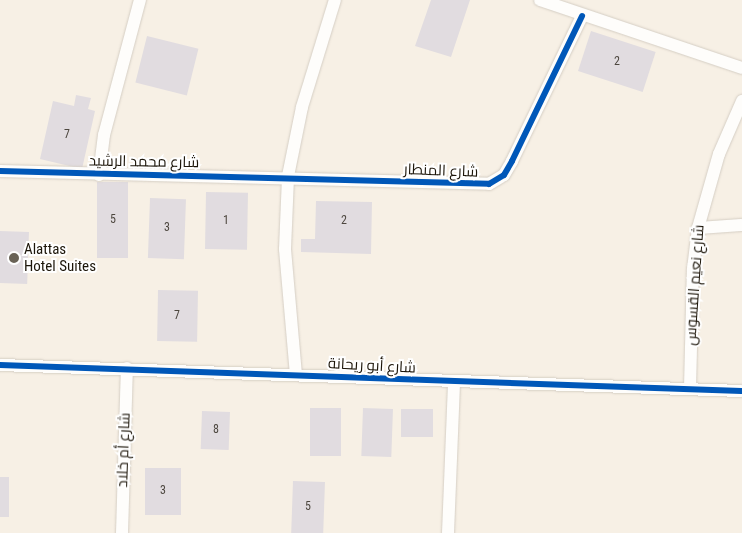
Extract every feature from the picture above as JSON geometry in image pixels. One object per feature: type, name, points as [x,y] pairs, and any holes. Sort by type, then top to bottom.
[{"type":"street","name":"شارع محمد الرشيد","points":[[99,174],[104,135],[140,0]]},
{"type":"street","points":[[296,375],[285,249],[288,176],[302,106],[335,0]]},
{"type":"street","points":[[540,0],[582,16],[742,68]]},
{"type":"street","name":"شارع المنطار","points":[[288,176],[473,186],[496,181],[504,174],[521,144],[582,16]]},
{"type":"street","name":"شارع نعيم القسوس","points":[[690,388],[693,269],[698,228],[720,154],[742,101]]},
{"type":"street","name":"شارع محمد الرشيد","points":[[0,171],[288,176]]},
{"type":"street","points":[[698,228],[742,225]]},
{"type":"street","name":"شارع أبو ريحانة","points":[[0,365],[742,391]]},
{"type":"street","name":"شارع أم خلاد","points":[[122,533],[128,368]]},
{"type":"street","points":[[448,533],[454,382]]},
{"type":"building","points":[[431,0],[470,0],[451,57],[415,46]]},
{"type":"building","points":[[591,31],[656,52],[643,92],[578,71]]},
{"type":"building","points":[[147,36],[198,49],[187,95],[135,83]]},
{"type":"building","points":[[76,95],[91,98],[88,109],[95,111],[82,169],[40,159],[53,101],[74,106]]},
{"type":"building","points":[[97,182],[128,182],[128,258],[97,258]]},
{"type":"building","points":[[206,192],[248,193],[247,250],[205,249]]},
{"type":"building","points":[[150,198],[186,199],[184,259],[148,258]]},
{"type":"building","points":[[316,201],[372,202],[371,254],[301,252],[301,239],[315,239]]},
{"type":"building","name":"Alattas Hotel Suites","points":[[0,231],[29,232],[27,284],[0,283]]},
{"type":"building","points":[[158,290],[198,291],[197,342],[157,341]]},
{"type":"building","points":[[310,408],[341,408],[341,456],[310,456]]},
{"type":"building","points":[[363,408],[393,409],[391,457],[361,456]]},
{"type":"building","points":[[401,409],[433,409],[433,437],[401,437]]},
{"type":"building","points":[[202,411],[230,412],[229,450],[201,449]]},
{"type":"building","points":[[145,468],[181,468],[181,515],[145,515]]},
{"type":"building","points":[[0,477],[9,477],[9,517],[0,517]]},
{"type":"building","points":[[293,481],[325,482],[323,533],[291,533]]},
{"type":"cycle path","points":[[0,171],[489,184],[504,175],[512,161],[582,16]]},
{"type":"cycle path","points":[[0,365],[742,391]]},
{"type":"place","name":"Alattas Hotel Suites","points":[[14,258]]}]
